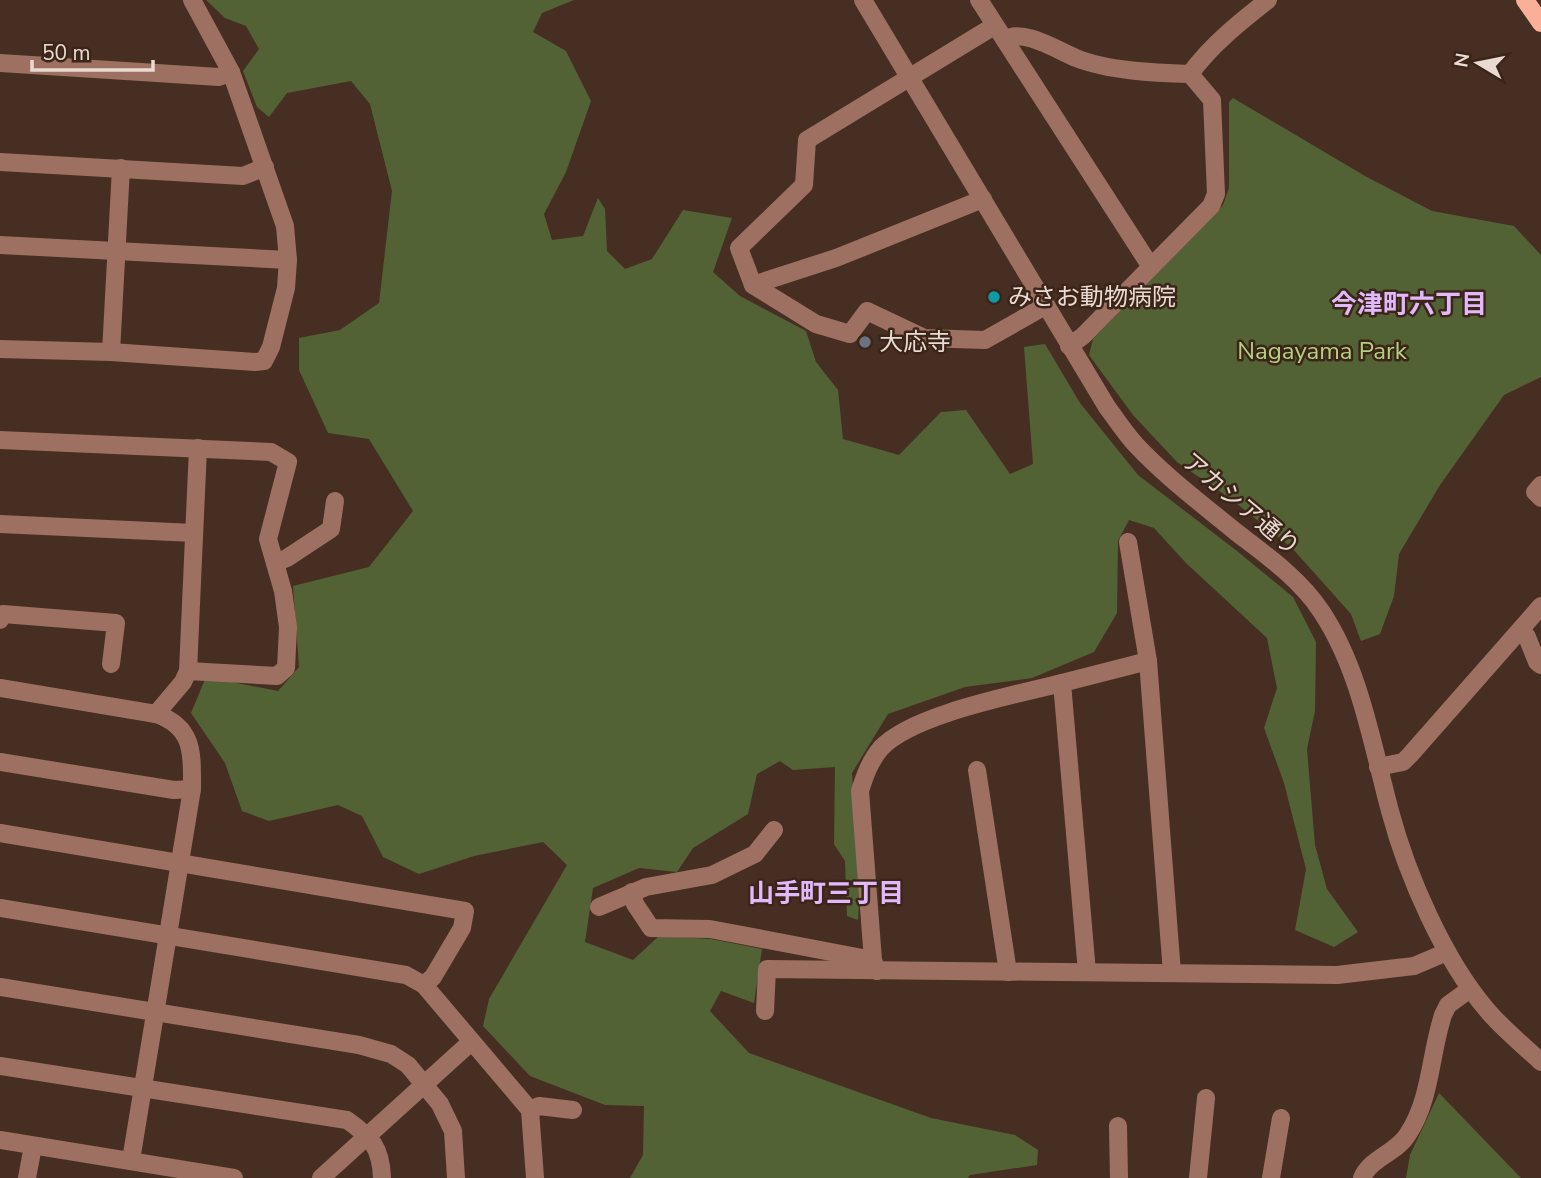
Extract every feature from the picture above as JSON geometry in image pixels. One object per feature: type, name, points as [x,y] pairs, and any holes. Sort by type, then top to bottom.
[{"type":"main road","points":[[1525,0],[1541,23]]},
{"type":"street","points":[[0,349],[264,361],[271,347],[286,288],[288,260],[285,226],[232,72],[192,0]]},
{"type":"street","name":"アカシア通り","points":[[863,0],[1069,346],[1134,444],[1171,479],[1286,572],[1320,609],[1342,646],[1358,692],[1404,854],[1447,952],[1470,989],[1489,1012],[1541,1062]]},
{"type":"street","points":[[979,0],[1151,267]]},
{"type":"street","points":[[1190,74],[1240,22],[1268,0]]},
{"type":"street","points":[[1045,306],[985,340],[924,338],[867,311],[850,334],[816,324],[753,285],[739,248],[804,185],[807,140],[909,79],[999,33],[1009,37],[1027,37],[1091,64],[1190,74],[1212,100],[1216,194],[1211,206],[1083,336],[1069,346]]},
{"type":"street","points":[[0,64],[219,77],[232,72]]},
{"type":"street","points":[[0,162],[243,176],[265,167]]},
{"type":"street","points":[[111,352],[121,168]]},
{"type":"street","points":[[753,285],[836,258],[983,199]]},
{"type":"street","points":[[0,245],[288,260]]},
{"type":"street","points":[[0,440],[271,452],[288,462],[268,539],[284,591],[288,627],[286,668],[277,676],[188,671]]},
{"type":"street","points":[[156,714],[183,682],[188,671],[198,449]]},
{"type":"street","points":[[1541,485],[1535,492],[1541,498]]},
{"type":"street","points":[[275,563],[331,530],[335,501]]},
{"type":"street","points":[[0,524],[194,533]]},
{"type":"street","points":[[1128,542],[1148,661],[1172,973]]},
{"type":"street","points":[[1378,767],[1403,762],[1541,606]]},
{"type":"street","points":[[0,620],[3,614],[116,623],[111,664]]},
{"type":"street","points":[[1521,629],[1537,663],[1541,665]]},
{"type":"street","points":[[875,965],[860,791],[867,769],[882,747],[905,730],[962,709],[1148,661]]},
{"type":"street","points":[[1062,683],[1087,972]]},
{"type":"street","points":[[0,688],[156,714],[172,719],[186,733],[192,766],[192,789],[131,1160]]},
{"type":"street","points":[[0,762],[174,790],[192,789]]},
{"type":"street","points":[[977,770],[1008,972]]},
{"type":"street","points":[[599,907],[646,887],[712,875],[755,855],[774,830]]},
{"type":"street","points":[[0,833],[465,911],[463,928],[433,976],[424,985]]},
{"type":"street","points":[[632,892],[635,904],[651,928],[710,929],[875,965]]},
{"type":"street","points":[[0,908],[405,975],[424,985],[530,1110],[535,1178]]},
{"type":"street","points":[[765,1011],[767,969],[875,965],[1008,972],[1349,974],[1414,966],[1447,952]]},
{"type":"street","points":[[0,987],[359,1045],[391,1055],[408,1065],[440,1104],[453,1131],[456,1178]]},
{"type":"street","points":[[1362,1178],[1369,1166],[1408,1136],[1423,1104],[1443,1015],[1448,1005],[1470,989]]},
{"type":"street","points":[[321,1178],[471,1042]]},
{"type":"street","points":[[0,1066],[347,1120],[368,1135],[381,1158],[382,1178]]},
{"type":"street","points":[[1198,1178],[1206,1098]]},
{"type":"street","points":[[530,1110],[539,1106],[572,1110]]},
{"type":"street","points":[[1271,1178],[1281,1118]]},
{"type":"street","points":[[1118,1126],[1119,1178]]},
{"type":"street","points":[[0,1140],[234,1178]]},
{"type":"street","points":[[27,1178],[33,1146]]},
{"type":"green space","points":[[206,0],[574,0],[542,13],[533,32],[566,51],[591,101],[566,172],[544,214],[552,240],[583,236],[598,198],[605,209],[607,251],[625,269],[652,259],[683,210],[732,218],[713,272],[740,296],[806,331],[816,362],[838,390],[843,439],[899,455],[941,412],[966,410],[1010,474],[1033,464],[1024,347],[1045,344],[1080,403],[1138,475],[1293,597],[1316,642],[1315,711],[1307,749],[1315,845],[1327,889],[1358,932],[1334,947],[1295,930],[1306,869],[1284,783],[1264,728],[1277,688],[1267,638],[1186,563],[1154,528],[1129,520],[1118,541],[1117,613],[1094,652],[1032,678],[965,687],[888,714],[852,773],[860,889],[858,920],[847,916],[845,861],[834,844],[835,767],[793,770],[780,761],[757,774],[748,814],[693,848],[677,872],[639,868],[593,888],[585,942],[633,960],[659,936],[711,939],[762,949],[754,1003],[721,991],[710,1011],[749,1053],[931,1118],[1015,1135],[1038,1150],[1037,1165],[970,1175],[968,1178],[630,1178],[643,1155],[644,1106],[605,1105],[530,1076],[483,1026],[489,999],[567,865],[543,842],[474,856],[419,874],[383,857],[362,816],[338,805],[269,821],[242,811],[225,763],[191,713],[206,677],[278,691],[299,667],[293,586],[369,567],[413,511],[369,439],[328,433],[299,370],[299,338],[340,330],[379,303],[392,191],[370,104],[351,81],[287,93],[269,117],[257,107],[243,71],[259,49],[246,26],[225,18]]},
{"type":"green space","name":"Nagayama Park","points":[[1233,98],[1365,176],[1432,211],[1514,226],[1541,255],[1541,377],[1504,395],[1440,485],[1399,554],[1394,596],[1380,634],[1361,641],[1351,614],[1292,548],[1231,499],[1177,462],[1133,415],[1089,355],[1093,339],[1223,205],[1229,188],[1229,102]]},
{"type":"green space","points":[[1439,1093],[1521,1178],[1406,1178],[1410,1155]]},
{"type":"place","name":"みさお動物病院","points":[[994,297]]},
{"type":"place","name":"大応寺","points":[[865,342]]},
{"type":"district","name":"今津町六丁目","points":[[1409,304]]},
{"type":"district","name":"山手町三丁目","points":[[826,893]]}]
